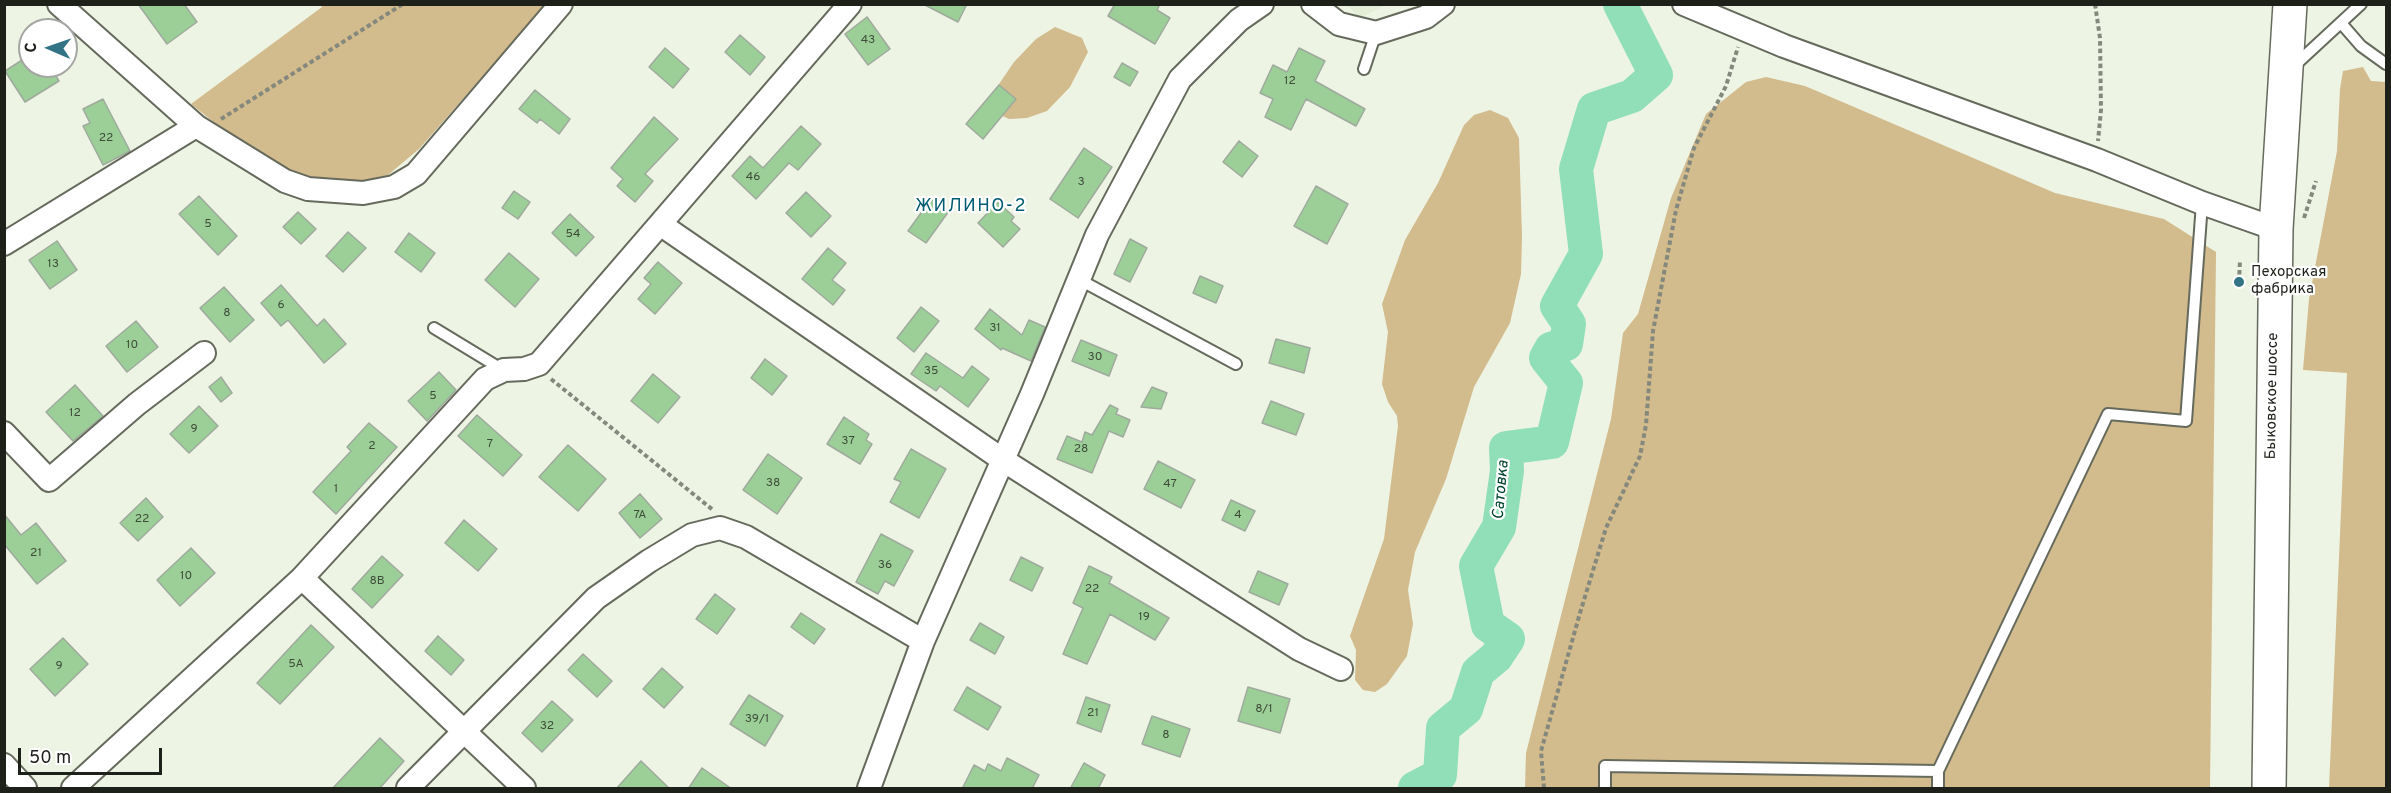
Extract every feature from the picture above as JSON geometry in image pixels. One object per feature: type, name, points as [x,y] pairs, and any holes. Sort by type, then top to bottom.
[{"type":"main road","name":"Быковское шоссе","points":[[2269,789],[2276,229],[2290,4]]},
{"type":"street","points":[[59,4],[200,128],[285,181],[308,189],[363,193],[394,187],[416,174],[561,4]]},
{"type":"street","points":[[73,789],[302,578],[485,379],[504,370],[539,364],[850,4]]},
{"type":"street","points":[[869,789],[923,640],[1003,460],[1097,235],[1180,79],[1239,20],[1262,4]]},
{"type":"street","points":[[1313,4],[1339,24],[1376,33],[1426,17],[1443,4]]},
{"type":"street","points":[[1684,4],[1784,46],[2097,160],[2202,203],[2276,229]]},
{"type":"street","points":[[4,244],[200,128]]},
{"type":"street","points":[[660,224],[1003,460],[1299,649],[1341,669]]},
{"type":"street","points":[[4,433],[49,480],[137,404],[204,353]]},
{"type":"street","points":[[408,789],[596,598],[649,561],[692,535],[720,528],[746,537],[923,640]]},
{"type":"street","points":[[302,578],[524,789]]},
{"type":"street","points":[[4,765],[25,789]]},
{"type":"lane","points":[[2285,73],[2361,4]]},
{"type":"lane","points":[[2341,23],[2361,46],[2386,64]]},
{"type":"lane","points":[[1364,69],[1376,33]]},
{"type":"lane","points":[[1938,789],[1938,771],[2108,414],[2186,421],[2202,203]]},
{"type":"lane","points":[[1080,280],[1236,364]]},
{"type":"lane","points":[[434,328],[504,370]]},
{"type":"lane","points":[[1605,789],[1605,766],[1938,771]]},
{"type":"path","points":[[200,128],[403,4]]},
{"type":"path","points":[[2095,4],[2100,38],[2101,110],[2097,160]]},
{"type":"path","points":[[1544,789],[1541,751],[1580,613],[1606,528],[1640,456],[1646,425],[1653,331],[1676,210],[1694,148],[1726,86],[1743,29]]},
{"type":"path","points":[[2239,282],[2240,260]]},
{"type":"path","points":[[534,366],[746,537]]},
{"type":"shaded area","points":[[321,5],[545,5],[419,149],[388,175],[369,181],[298,178],[240,143],[191,104],[322,7]]},
{"type":"shaded area","points":[[1347,5],[1386,5],[1359,18]]},
{"type":"shaded area","points":[[1055,27],[1082,38],[1088,52],[1070,87],[1047,111],[1027,118],[1009,119],[998,114],[993,105],[995,90],[1014,62],[1036,39]]},
{"type":"shaded area","points":[[2363,67],[2371,81],[2386,82],[2386,788],[2329,788],[2347,373],[2303,370],[2309,299],[2337,151],[2343,71]]},
{"type":"shaded area","points":[[1766,77],[1805,86],[2055,193],[2164,219],[2216,252],[2210,788],[1525,788],[1526,753],[1611,419],[1623,333],[1638,314],[1671,198],[1706,114],[1746,82]]},
{"type":"shaded area","points":[[1490,110],[1508,118],[1519,138],[1521,274],[1510,323],[1474,387],[1446,479],[1415,552],[1408,590],[1413,624],[1407,656],[1387,684],[1375,692],[1363,690],[1355,680],[1356,650],[1350,636],[1384,539],[1398,426],[1397,416],[1388,402],[1382,384],[1388,332],[1382,304],[1405,240],[1438,183],[1464,125],[1474,115]]},
{"type":"building","points":[[138,4],[184,4],[197,22],[167,44]]},
{"type":"building","points":[[923,4],[967,4],[958,22]]},
{"type":"building","points":[[1115,4],[1160,4],[1157,10],[1170,18],[1155,44],[1108,16]]},
{"type":"building","points":[[867,17],[890,49],[868,65],[845,34]]},
{"type":"building","points":[[740,35],[765,57],[750,75],[725,52]]},
{"type":"building","points":[[665,48],[689,69],[673,88],[649,67]]},
{"type":"building","points":[[1299,48],[1325,61],[1315,81],[1365,109],[1356,126],[1306,99],[1291,130],[1265,117],[1273,99],[1260,93],[1273,65],[1287,72]]},
{"type":"building","points":[[18,63],[18,78],[57,78],[59,81],[25,102],[5,71]]},
{"type":"building","points":[[1122,63],[1138,72],[1130,86],[1114,77]]},
{"type":"building","points":[[999,85],[1016,99],[983,139],[966,124]]},
{"type":"building","points":[[535,90],[570,119],[559,134],[540,119],[537,123],[519,109]]},
{"type":"building","points":[[103,99],[130,151],[103,165],[83,126],[90,123],[83,109]]},
{"type":"building","points":[[654,117],[678,139],[645,174],[653,181],[635,202],[617,186],[623,179],[611,168]]},
{"type":"building","points":[[801,126],[821,144],[798,170],[789,163],[756,199],[732,176],[750,156],[763,168]]},
{"type":"building","points":[[1239,141],[1258,156],[1242,177],[1223,162]]},
{"type":"building","points":[[1084,148],[1112,167],[1078,218],[1050,199]]},
{"type":"building","points":[[1316,186],[1348,204],[1327,244],[1294,226]]},
{"type":"building","points":[[514,191],[530,202],[518,219],[502,208]]},
{"type":"building","points":[[806,192],[831,216],[811,237],[786,213]]},
{"type":"building","points":[[199,196],[237,236],[218,255],[179,214]]},
{"type":"building","points":[[931,199],[949,211],[926,243],[908,231]]},
{"type":"building","points":[[998,202],[1014,217],[1011,221],[1020,229],[1003,247],[978,223]]},
{"type":"building","points":[[298,212],[316,229],[301,244],[283,227]]},
{"type":"building","points":[[570,214],[594,237],[576,256],[552,233]]},
{"type":"building","points":[[348,232],[366,248],[343,272],[326,256]]},
{"type":"building","points":[[409,233],[435,253],[421,272],[395,252]]},
{"type":"building","points":[[1130,239],[1147,248],[1130,282],[1114,274]]},
{"type":"building","points":[[57,241],[77,270],[50,289],[29,260]]},
{"type":"building","points":[[828,248],[846,263],[832,280],[845,290],[833,305],[802,279]]},
{"type":"building","points":[[509,253],[539,279],[515,307],[485,280]]},
{"type":"building","points":[[658,262],[682,283],[655,314],[638,299],[651,284],[644,278]]},
{"type":"building","points":[[1200,276],[1223,286],[1216,303],[1193,293]]},
{"type":"building","points":[[281,285],[317,326],[324,319],[346,344],[324,363],[288,320],[281,326],[261,303]]},
{"type":"building","points":[[224,287],[254,320],[230,342],[200,308]]},
{"type":"building","points":[[921,307],[939,321],[914,352],[897,338]]},
{"type":"building","points":[[990,309],[1022,335],[1029,320],[1045,327],[1031,361],[1002,348],[1001,350],[975,329]]},
{"type":"building","points":[[136,321],[158,347],[127,372],[106,346]]},
{"type":"building","points":[[1276,339],[1310,348],[1304,373],[1269,363]]},
{"type":"building","points":[[1081,340],[1117,355],[1109,376],[1072,361]]},
{"type":"building","points":[[926,353],[963,378],[972,366],[989,379],[968,407],[940,386],[936,391],[911,374]]},
{"type":"building","points":[[765,359],[787,376],[772,395],[751,378]]},
{"type":"building","points":[[439,372],[456,390],[427,421],[408,401]]},
{"type":"building","points":[[653,374],[680,397],[658,423],[631,401]]},
{"type":"building","points":[[221,377],[232,393],[221,402],[209,387]]},
{"type":"building","points":[[75,385],[103,416],[73,441],[46,412]]},
{"type":"building","points":[[1152,387],[1167,393],[1161,409],[1141,407]]},
{"type":"building","points":[[1271,401],[1304,414],[1296,435],[1262,423]]},
{"type":"building","points":[[1110,405],[1118,409],[1116,414],[1130,420],[1123,437],[1109,431],[1092,473],[1057,459],[1067,436],[1082,442],[1085,432],[1092,435]]},
{"type":"building","points":[[199,406],[218,426],[189,453],[170,434]]},
{"type":"building","points":[[477,415],[522,455],[503,476],[458,436]]},
{"type":"building","points":[[844,417],[869,434],[866,440],[872,444],[860,464],[827,444]]},
{"type":"building","points":[[369,423],[397,447],[336,514],[313,492],[351,451],[347,447]]},
{"type":"building","points":[[568,445],[606,479],[578,511],[539,477]]},
{"type":"building","points":[[911,449],[946,469],[919,518],[890,502],[901,482],[894,479]]},
{"type":"building","points":[[768,454],[802,478],[777,514],[743,490]]},
{"type":"building","points":[[1158,461],[1195,480],[1181,508],[1144,489]]},
{"type":"building","points":[[640,494],[662,519],[640,538],[619,513]]},
{"type":"building","points":[[146,498],[163,517],[138,541],[120,523]]},
{"type":"building","points":[[1231,500],[1255,511],[1245,531],[1222,520]]},
{"type":"building","points":[[4,514],[21,535],[36,523],[66,561],[37,584],[4,544]]},
{"type":"building","points":[[464,520],[497,549],[478,571],[445,543]]},
{"type":"building","points":[[881,534],[913,551],[894,586],[885,581],[878,594],[856,582]]},
{"type":"building","points":[[191,548],[215,573],[180,606],[157,580]]},
{"type":"building","points":[[382,556],[403,575],[372,608],[352,589]]},
{"type":"building","points":[[1021,557],[1043,568],[1032,591],[1010,580]]},
{"type":"building","points":[[1089,566],[1112,577],[1109,583],[1169,618],[1155,640],[1110,614],[1087,664],[1063,654],[1083,608],[1073,603]]},
{"type":"building","points":[[1258,571],[1288,584],[1279,605],[1249,592]]},
{"type":"building","points":[[715,594],[735,609],[717,634],[696,619]]},
{"type":"building","points":[[801,613],[825,629],[814,644],[791,627]]},
{"type":"building","points":[[980,623],[1004,637],[995,654],[970,640]]},
{"type":"building","points":[[311,625],[334,647],[280,704],[257,683]]},
{"type":"building","points":[[438,636],[464,660],[451,675],[425,651]]},
{"type":"building","points":[[63,638],[88,664],[55,696],[30,669]]},
{"type":"building","points":[[583,654],[612,681],[597,697],[568,670]]},
{"type":"building","points":[[662,668],[683,687],[664,708],[643,689]]},
{"type":"building","points":[[967,687],[1001,707],[988,730],[954,710]]},
{"type":"building","points":[[1248,687],[1290,699],[1280,733],[1238,721]]},
{"type":"building","points":[[749,695],[783,716],[765,746],[730,724]]},
{"type":"building","points":[[1086,697],[1110,705],[1101,732],[1077,723]]},
{"type":"building","points":[[552,701],[573,720],[542,752],[522,733]]},
{"type":"building","points":[[1152,716],[1190,729],[1180,757],[1142,744]]},
{"type":"building","points":[[380,738],[404,761],[379,789],[332,789]]},
{"type":"building","points":[[1007,758],[1039,775],[1032,789],[962,789],[974,765],[985,771],[988,764],[1001,771]]},
{"type":"building","points":[[641,761],[670,789],[616,789]]},
{"type":"building","points":[[1084,763],[1105,775],[1098,789],[1070,789]]},
{"type":"building","points":[[702,768],[732,789],[688,789]]},
{"type":"waterway","name":"Сатовка","points":[[1415,788],[1440,775],[1443,728],[1466,709],[1478,672],[1496,657],[1508,639],[1488,625],[1476,566],[1499,527],[1507,471],[1506,448],[1552,442],[1566,383],[1546,358],[1551,349],[1566,344],[1569,324],[1557,306],[1586,254],[1576,169],[1594,109],[1632,96],[1656,75],[1620,4]]},
{"type":"place","name":"Пехорская фабрика","points":[[2239,282]]},
{"type":"district","name":"ЖИЛИНО-2","points":[[971,207]]}]
